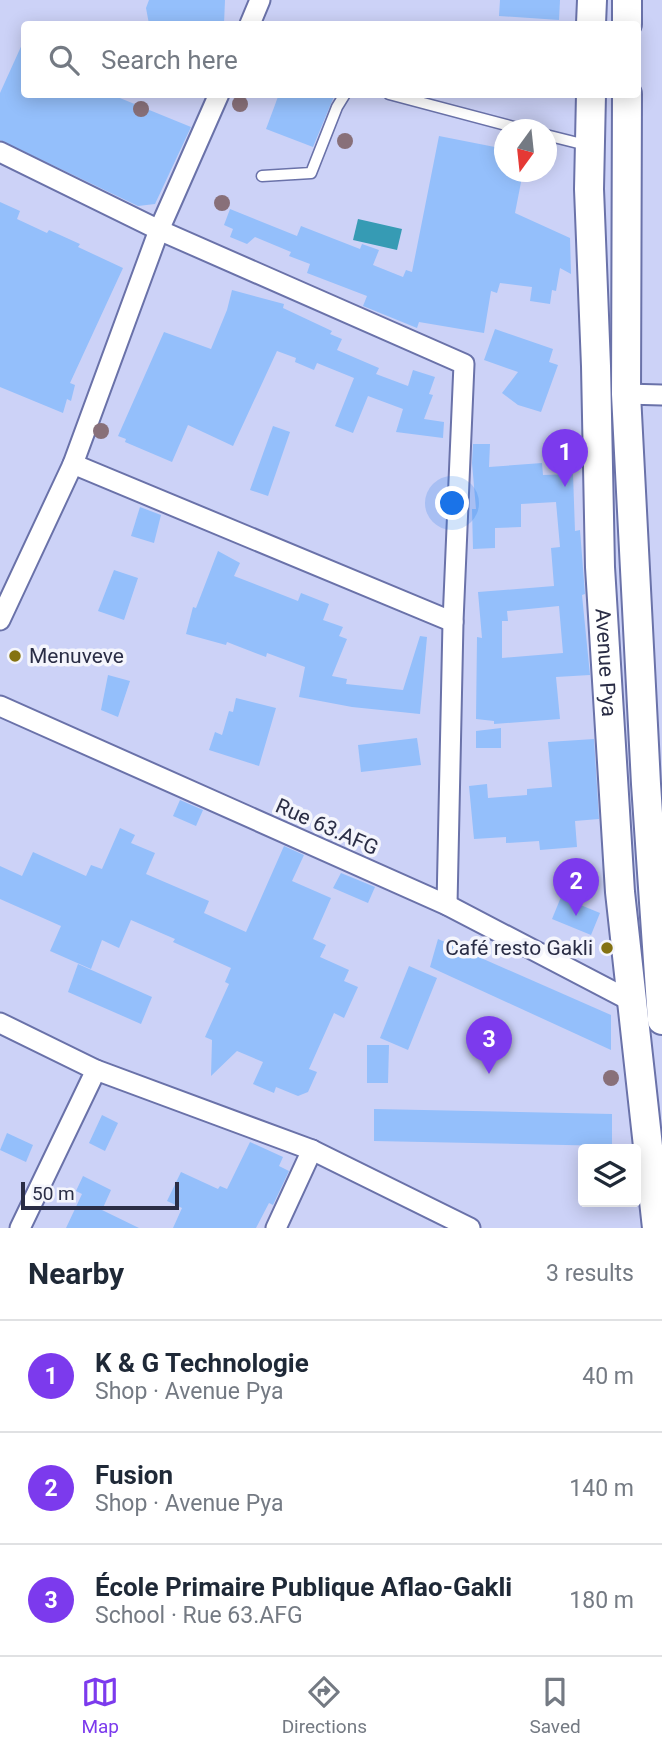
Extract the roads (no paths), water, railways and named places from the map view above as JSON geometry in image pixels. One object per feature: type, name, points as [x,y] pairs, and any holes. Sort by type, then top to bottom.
[{"type":"main road","points":[[591,21],[592,0]]},
{"type":"main road","points":[[627,0],[627,21]]},
{"type":"main road","name":"Avenue Pya","points":[[591,98],[600,567],[620,878],[657,1228]]},
{"type":"main road","name":"Avenue Pya","points":[[627,98],[626,394],[646,784],[661,1007]]},
{"type":"main road","points":[[631,1001],[661,1007]]},
{"type":"street","points":[[251,21],[260,0]]},
{"type":"street","points":[[0,620],[73,464],[159,230],[217,98]]},
{"type":"street","points":[[0,152],[159,230],[464,364],[453,622],[447,905]]},
{"type":"street","points":[[626,394],[662,395]]},
{"type":"street","points":[[73,464],[453,622]]},
{"type":"street","name":"Rue 63.AFG","points":[[0,706],[447,905],[631,1001]]},
{"type":"street","points":[[0,1023],[96,1070],[312,1150],[470,1228]]},
{"type":"street","points":[[20,1228],[96,1070]]},
{"type":"street","points":[[281,1224],[312,1150]]},
{"type":"lane","points":[[262,176],[311,173],[343,98]]},
{"type":"lane","points":[[404,98],[494,122]]},
{"type":"lane","points":[[557,138],[590,146]]},
{"type":"water","points":[[358,219],[402,229],[397,250],[353,240]]},
{"type":"place","name":"K & G Technologie","points":[[565,487]]},
{"type":"place","name":"Menuveve","points":[[15,656]]},
{"type":"place","name":"Fusion","points":[[576,916]]},
{"type":"place","name":"Café resto Gakli","points":[[607,948]]},
{"type":"place","name":"École Primaire Publique Aflao-Gakli","points":[[489,1074]]}]
